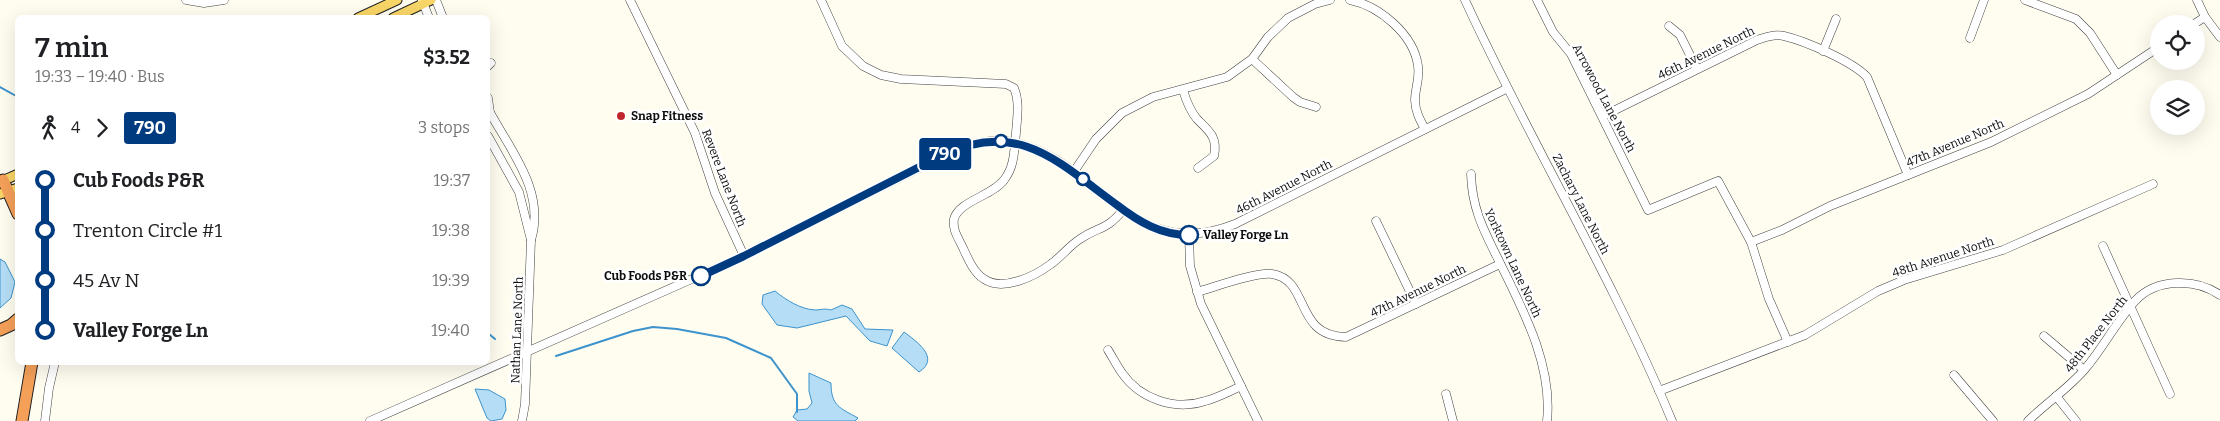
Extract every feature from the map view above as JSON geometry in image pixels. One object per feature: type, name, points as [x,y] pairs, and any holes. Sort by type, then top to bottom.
[{"type":"highway","points":[[1,181],[9,191],[15,206]]},
{"type":"highway","points":[[0,330],[15,322]]},
{"type":"highway","points":[[22,421],[31,365]]},
{"type":"main road","points":[[364,15],[397,0]]},
{"type":"main road","points":[[399,15],[425,1]]},
{"type":"main road","points":[[1,181],[15,175]]},
{"type":"street","points":[[186,0],[204,3],[224,0]]},
{"type":"street","points":[[436,0],[442,15]]},
{"type":"street","name":"Revere Lane North","points":[[630,0],[695,133],[715,193],[744,256]]},
{"type":"street","points":[[822,0],[842,46],[863,66],[881,75],[901,79],[1006,84],[1014,88],[1018,97],[1014,160],[1004,180],[988,194],[960,209],[954,221],[956,234],[967,258],[979,276],[986,281],[1001,284],[1031,275],[1060,258],[1080,239],[1107,226],[1123,210]]},
{"type":"street","points":[[1074,173],[1096,139],[1122,114],[1153,97],[1227,77],[1252,59],[1268,37],[1283,22],[1300,11],[1330,0]]},
{"type":"street","points":[[1350,0],[1369,2],[1410,43],[1418,67],[1419,78],[1415,99],[1416,108],[1425,129]]},
{"type":"street","name":"Zachary Lane North","points":[[1465,0],[1506,89],[1543,155],[1619,303],[1672,421]]},
{"type":"street","name":"Arrowood Lane North","points":[[1537,0],[1553,32],[1571,54],[1648,210],[1718,181],[1751,242]]},
{"type":"street","points":[[1970,38],[1984,0]]},
{"type":"street","points":[[2025,0],[2076,19],[2090,33],[2117,75]]},
{"type":"street","points":[[2197,0],[2204,15]]},
{"type":"street","points":[[425,1],[428,15]]},
{"type":"street","points":[[2205,17],[2220,37]]},
{"type":"street","points":[[1823,51],[1836,19]]},
{"type":"street","points":[[1669,26],[1680,35],[1697,69]]},
{"type":"street","name":"46th Avenue North","points":[[1603,116],[1757,40],[1773,36],[1783,36],[1860,68],[1867,76],[1908,176]]},
{"type":"street","name":"47th Avenue North","points":[[1751,242],[1830,206],[1985,144],[2088,94],[2150,53]]},
{"type":"street","points":[[1252,59],[1293,97],[1300,102],[1316,107]]},
{"type":"street","name":"46th Avenue North","points":[[370,421],[744,256],[952,150],[975,143],[991,140],[1015,143],[1045,154],[1146,225],[1158,230],[1189,235],[1218,231],[1234,224],[1506,89]]},
{"type":"street","points":[[1183,90],[1190,108],[1212,132],[1215,140],[1214,156],[1198,168]]},
{"type":"street","name":"Nathan Lane North","points":[[490,114],[515,153],[529,185],[536,225],[532,240],[528,352],[525,404],[522,421]]},
{"type":"street","name":"Nathan Lane North","points":[[490,140],[519,192],[532,240]]},
{"type":"street","name":"Yorktown Lane North","points":[[1471,174],[1475,210],[1527,319],[1539,356],[1548,406],[1547,421]]},
{"type":"street","name":"48th Avenue North","points":[[1659,392],[1788,342],[1818,328],[1878,291],[1930,271],[2003,250],[2153,184]]},
{"type":"street","points":[[1376,221],[1416,304]]},
{"type":"street","points":[[1189,235],[1190,266],[1197,292],[1258,421]]},
{"type":"street","points":[[1751,242],[1769,300],[1788,342]]},
{"type":"street","points":[[2103,246],[2170,394]]},
{"type":"street","name":"47th Avenue North","points":[[1197,292],[1255,276],[1272,274],[1290,283],[1307,315],[1318,330],[1334,337],[1346,337],[1500,264]]},
{"type":"street","name":"48th Place North","points":[[2028,421],[2084,370],[2136,300],[2146,293],[2169,284],[2192,283],[2204,286],[2220,295]]},
{"type":"street","points":[[2044,336],[2084,370]]},
{"type":"street","points":[[1108,350],[1123,374],[1133,385],[1158,401],[1182,404],[1204,402],[1241,386]]},
{"type":"street","points":[[45,421],[54,365]]},
{"type":"street","points":[[1954,375],[1993,421]]},
{"type":"street","points":[[1446,394],[1453,421]]},
{"type":"street","points":[[2056,396],[2076,421]]},
{"type":"water","points":[[0,259],[5,262],[15,282],[11,298],[0,308]]},
{"type":"water","points":[[775,291],[794,304],[804,308],[831,310],[842,305],[852,309],[865,329],[893,330],[887,346],[870,341],[846,316],[797,328],[777,325],[762,304],[763,295]]},
{"type":"water","points":[[904,332],[920,345],[927,356],[928,361],[925,367],[919,372],[892,348]]},
{"type":"water","points":[[809,373],[831,383],[831,391],[835,402],[846,412],[858,418],[855,421],[798,421],[793,417],[797,410],[807,409],[812,403],[809,391]]},
{"type":"water","points":[[475,389],[489,390],[505,399],[506,410],[502,419],[491,421],[487,418]]},
{"type":"waterway","points":[[0,87],[15,95]]},
{"type":"waterway","points":[[556,356],[633,331],[653,327],[677,329],[726,338],[771,358],[797,394],[797,412]]},
{"type":"waterway","points":[[490,335],[495,339]]},
{"type":"bus line","name":"790","points":[[701,276],[943,155],[961,147],[991,140],[1005,141],[1034,148],[1074,173],[1146,225],[1170,233],[1189,235]]},
{"type":"place","name":"Snap Fitness","points":[[621,116]]},
{"type":"place","name":"Valley Forge Ln","points":[[1189,235]]},
{"type":"place","name":"Cub Foods P&R","points":[[701,276]]}]
